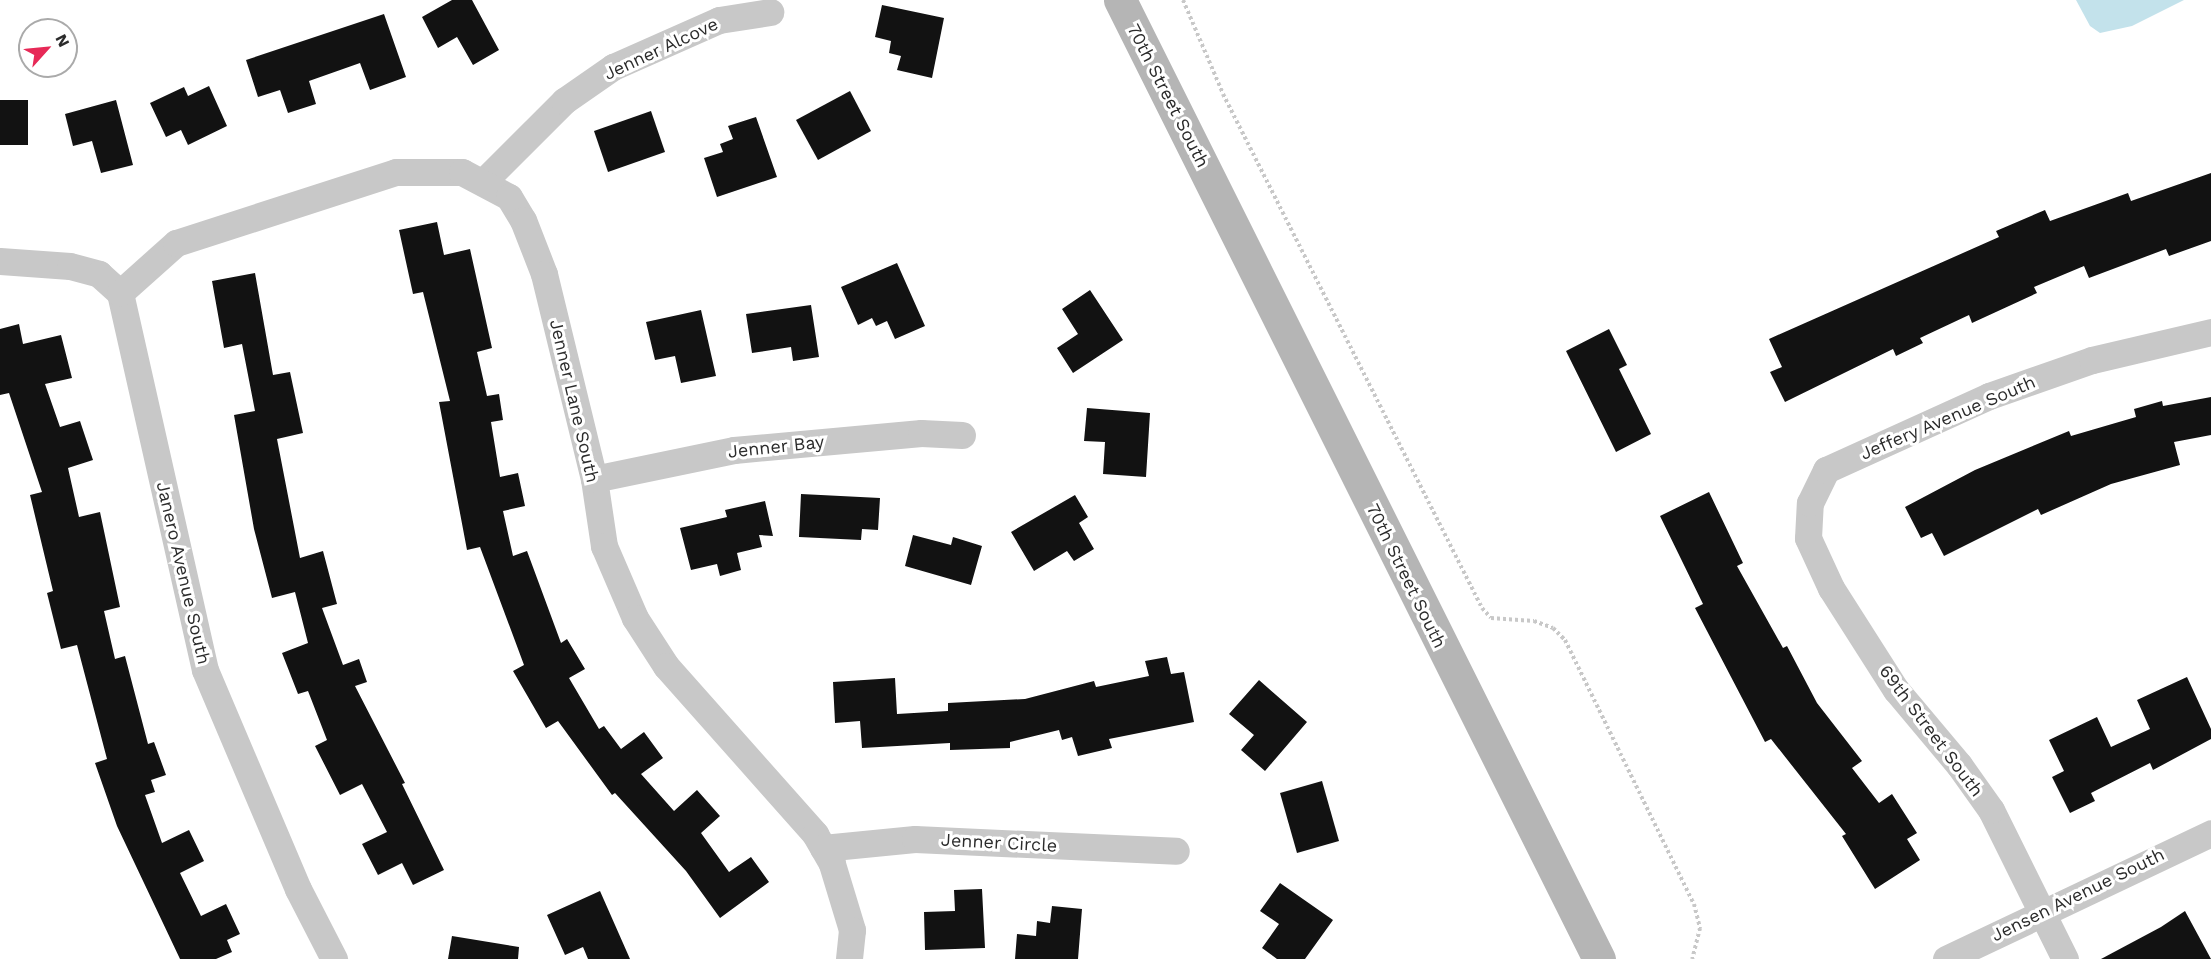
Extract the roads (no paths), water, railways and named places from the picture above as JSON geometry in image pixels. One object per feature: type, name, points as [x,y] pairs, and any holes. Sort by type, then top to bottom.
[{"type":"main road","name":"70th Street South","points":[[1120,0],[1172,109],[1218,192],[1599,959]]},
{"type":"main road","name":"70th Street South","points":[[1143,0],[1218,192]]},
{"type":"street","name":"Jenner Alcove","points":[[483,182],[564,102],[613,67],[719,20],[770,12]]},
{"type":"street","name":"Jenner Lane South","points":[[120,294],[176,243],[303,199],[396,172],[450,170],[483,182],[509,197],[523,220],[544,274],[594,479],[604,546],[635,618],[666,666],[740,746],[823,848],[852,930],[849,959]]},
{"type":"street","points":[[0,261],[70,266],[99,274],[120,294]]},
{"type":"street","name":"Janero Avenue South","points":[[120,294],[205,670],[298,890],[334,959]]},
{"type":"street","name":"Jeffery Avenue South","points":[[1810,503],[1826,470],[1989,396],[2092,360],[2211,332]]},
{"type":"street","name":"Jenner Bay","points":[[594,479],[734,450],[921,433],[962,435]]},
{"type":"street","name":"69th Street South","points":[[1810,503],[1808,538],[1831,588],[1896,690],[1959,765],[1991,810],[2065,959]]},
{"type":"street","name":"Jensen Avenue South","points":[[1946,959],[2042,911],[2211,833]]},
{"type":"street","name":"Jenner Circle","points":[[823,848],[915,839],[1176,851]]},
{"type":"water","points":[[2076,0],[2184,0],[2132,26],[2100,33],[2090,26]]}]
